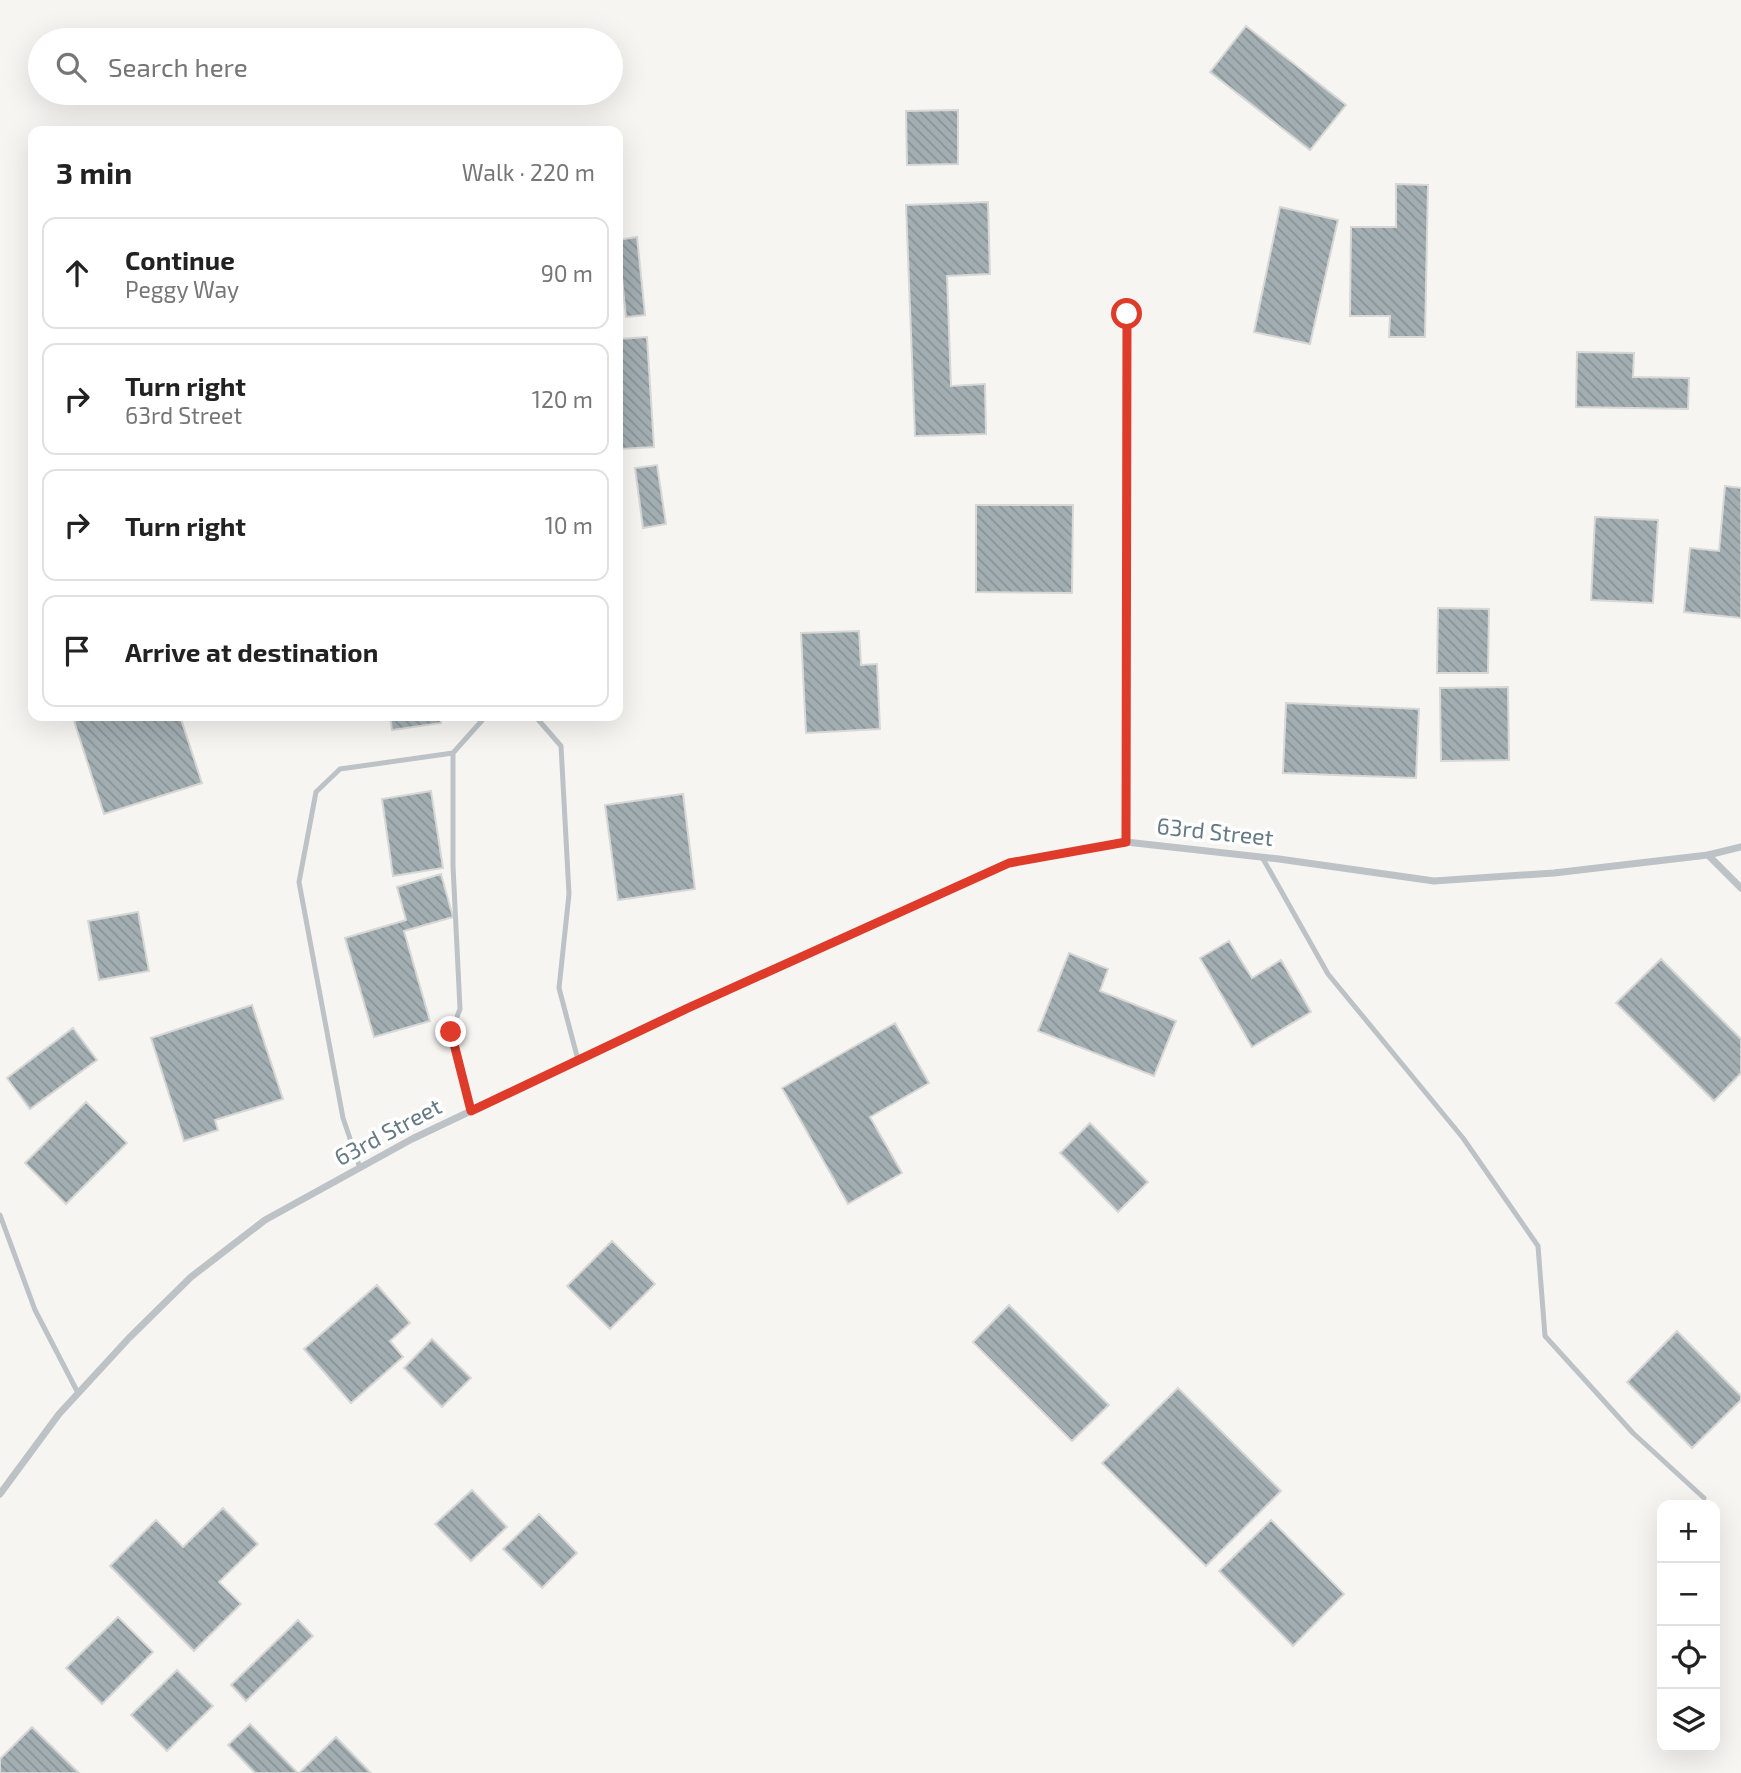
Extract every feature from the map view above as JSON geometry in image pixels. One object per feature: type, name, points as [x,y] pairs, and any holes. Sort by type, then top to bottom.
[{"type":"street","points":[[1126,842],[1127,314]]},
{"type":"street","name":"63rd Street","points":[[0,1494],[58,1414],[78,1393],[191,1277],[265,1220],[412,1139],[688,1008],[1009,863],[1126,842],[1262,857],[1434,881],[1555,873],[1708,855],[1741,847]]},
{"type":"street","points":[[1708,855],[1741,888]]},
{"type":"lane","points":[[360,1168],[344,1118],[299,882],[316,792],[340,769],[453,753],[482,721]]},
{"type":"lane","points":[[538,721],[561,746],[569,894],[559,988],[578,1060]]},
{"type":"lane","points":[[453,753],[453,866],[460,1009],[451,1032],[471,1111]]},
{"type":"lane","points":[[1262,857],[1328,974],[1463,1138],[1538,1246],[1545,1336],[1633,1433],[1704,1498]]},
{"type":"lane","points":[[0,1215],[35,1310],[78,1393]]},
{"type":"building","points":[[1246,26],[1346,105],[1310,150],[1210,72]]},
{"type":"building","points":[[958,110],[958,164],[907,165],[906,111]]},
{"type":"building","points":[[1396,184],[1428,185],[1425,337],[1389,337],[1390,316],[1350,316],[1351,227],[1396,227]]},
{"type":"building","points":[[988,202],[990,274],[947,276],[951,386],[985,384],[986,434],[915,436],[906,205]]},
{"type":"building","points":[[1280,207],[1338,220],[1310,344],[1254,332]]},
{"type":"building","points":[[637,237],[645,315],[626,317],[623,239]]},
{"type":"building","points":[[647,337],[654,447],[623,449],[623,339]]},
{"type":"building","points":[[1577,352],[1634,353],[1633,377],[1689,378],[1688,409],[1576,407]]},
{"type":"building","points":[[657,465],[666,524],[643,528],[635,468]]},
{"type":"building","points":[[1725,486],[1741,488],[1741,618],[1684,612],[1690,548],[1719,551]]},
{"type":"building","points":[[976,505],[1073,505],[1072,593],[976,592]]},
{"type":"building","points":[[1595,517],[1658,520],[1653,603],[1591,600]]},
{"type":"building","points":[[1438,608],[1489,609],[1488,673],[1437,673]]},
{"type":"building","points":[[859,631],[861,665],[877,664],[880,729],[806,733],[801,633]]},
{"type":"building","points":[[1508,687],[1509,760],[1441,761],[1440,688]]},
{"type":"building","points":[[1286,703],[1419,709],[1416,778],[1283,773]]},
{"type":"building","points":[[74,721],[182,721],[202,783],[104,814]]},
{"type":"building","points":[[391,721],[441,721],[441,723],[392,730]]},
{"type":"building","points":[[431,791],[443,868],[393,876],[382,799]]},
{"type":"building","points":[[683,794],[695,889],[618,900],[605,805]]},
{"type":"building","points":[[441,874],[453,917],[404,931],[430,1021],[374,1037],[345,938],[406,920],[397,887]]},
{"type":"building","points":[[138,912],[149,971],[99,980],[88,921]]},
{"type":"building","points":[[1229,941],[1252,978],[1281,960],[1311,1012],[1252,1047],[1200,958]]},
{"type":"building","points":[[1069,953],[1108,969],[1100,991],[1176,1021],[1154,1076],[1038,1031]]},
{"type":"building","points":[[1661,959],[1741,1039],[1741,1073],[1714,1101],[1616,1003]]},
{"type":"building","points":[[252,1005],[283,1099],[215,1120],[218,1130],[184,1141],[151,1038]]},
{"type":"building","points":[[895,1023],[929,1083],[870,1117],[902,1173],[848,1204],[782,1088]]},
{"type":"building","points":[[73,1028],[97,1060],[30,1109],[7,1078]]},
{"type":"building","points":[[86,1102],[127,1143],[66,1204],[25,1163]]},
{"type":"building","points":[[1090,1123],[1148,1182],[1118,1212],[1060,1153]]},
{"type":"building","points":[[612,1241],[655,1284],[610,1329],[567,1286]]},
{"type":"building","points":[[377,1285],[410,1323],[390,1341],[403,1357],[351,1403],[304,1349]]},
{"type":"building","points":[[1009,1305],[1109,1405],[1072,1441],[973,1342]]},
{"type":"building","points":[[1677,1331],[1741,1396],[1741,1400],[1692,1448],[1627,1382]]},
{"type":"building","points":[[432,1339],[471,1378],[442,1407],[404,1368]]},
{"type":"building","points":[[1178,1388],[1281,1491],[1206,1566],[1102,1463]]},
{"type":"building","points":[[472,1490],[507,1527],[471,1561],[435,1524]]},
{"type":"building","points":[[223,1508],[258,1544],[219,1582],[241,1604],[194,1651],[110,1566],[156,1520],[183,1547]]},
{"type":"building","points":[[539,1514],[577,1553],[542,1588],[503,1549]]},
{"type":"building","points":[[1271,1520],[1344,1594],[1293,1646],[1219,1571]]},
{"type":"building","points":[[118,1617],[153,1652],[102,1704],[66,1668]]},
{"type":"building","points":[[298,1620],[313,1636],[246,1701],[231,1685]]},
{"type":"building","points":[[177,1670],[213,1706],[167,1751],[131,1715]]},
{"type":"building","points":[[250,1724],[298,1773],[255,1773],[228,1745]]},
{"type":"building","points":[[32,1727],[79,1773],[0,1773],[0,1759]]},
{"type":"building","points":[[336,1737],[371,1773],[299,1773]]},
{"type":"route","points":[[451,1032],[471,1111],[688,1008],[1009,863],[1126,842],[1127,314]]}]
